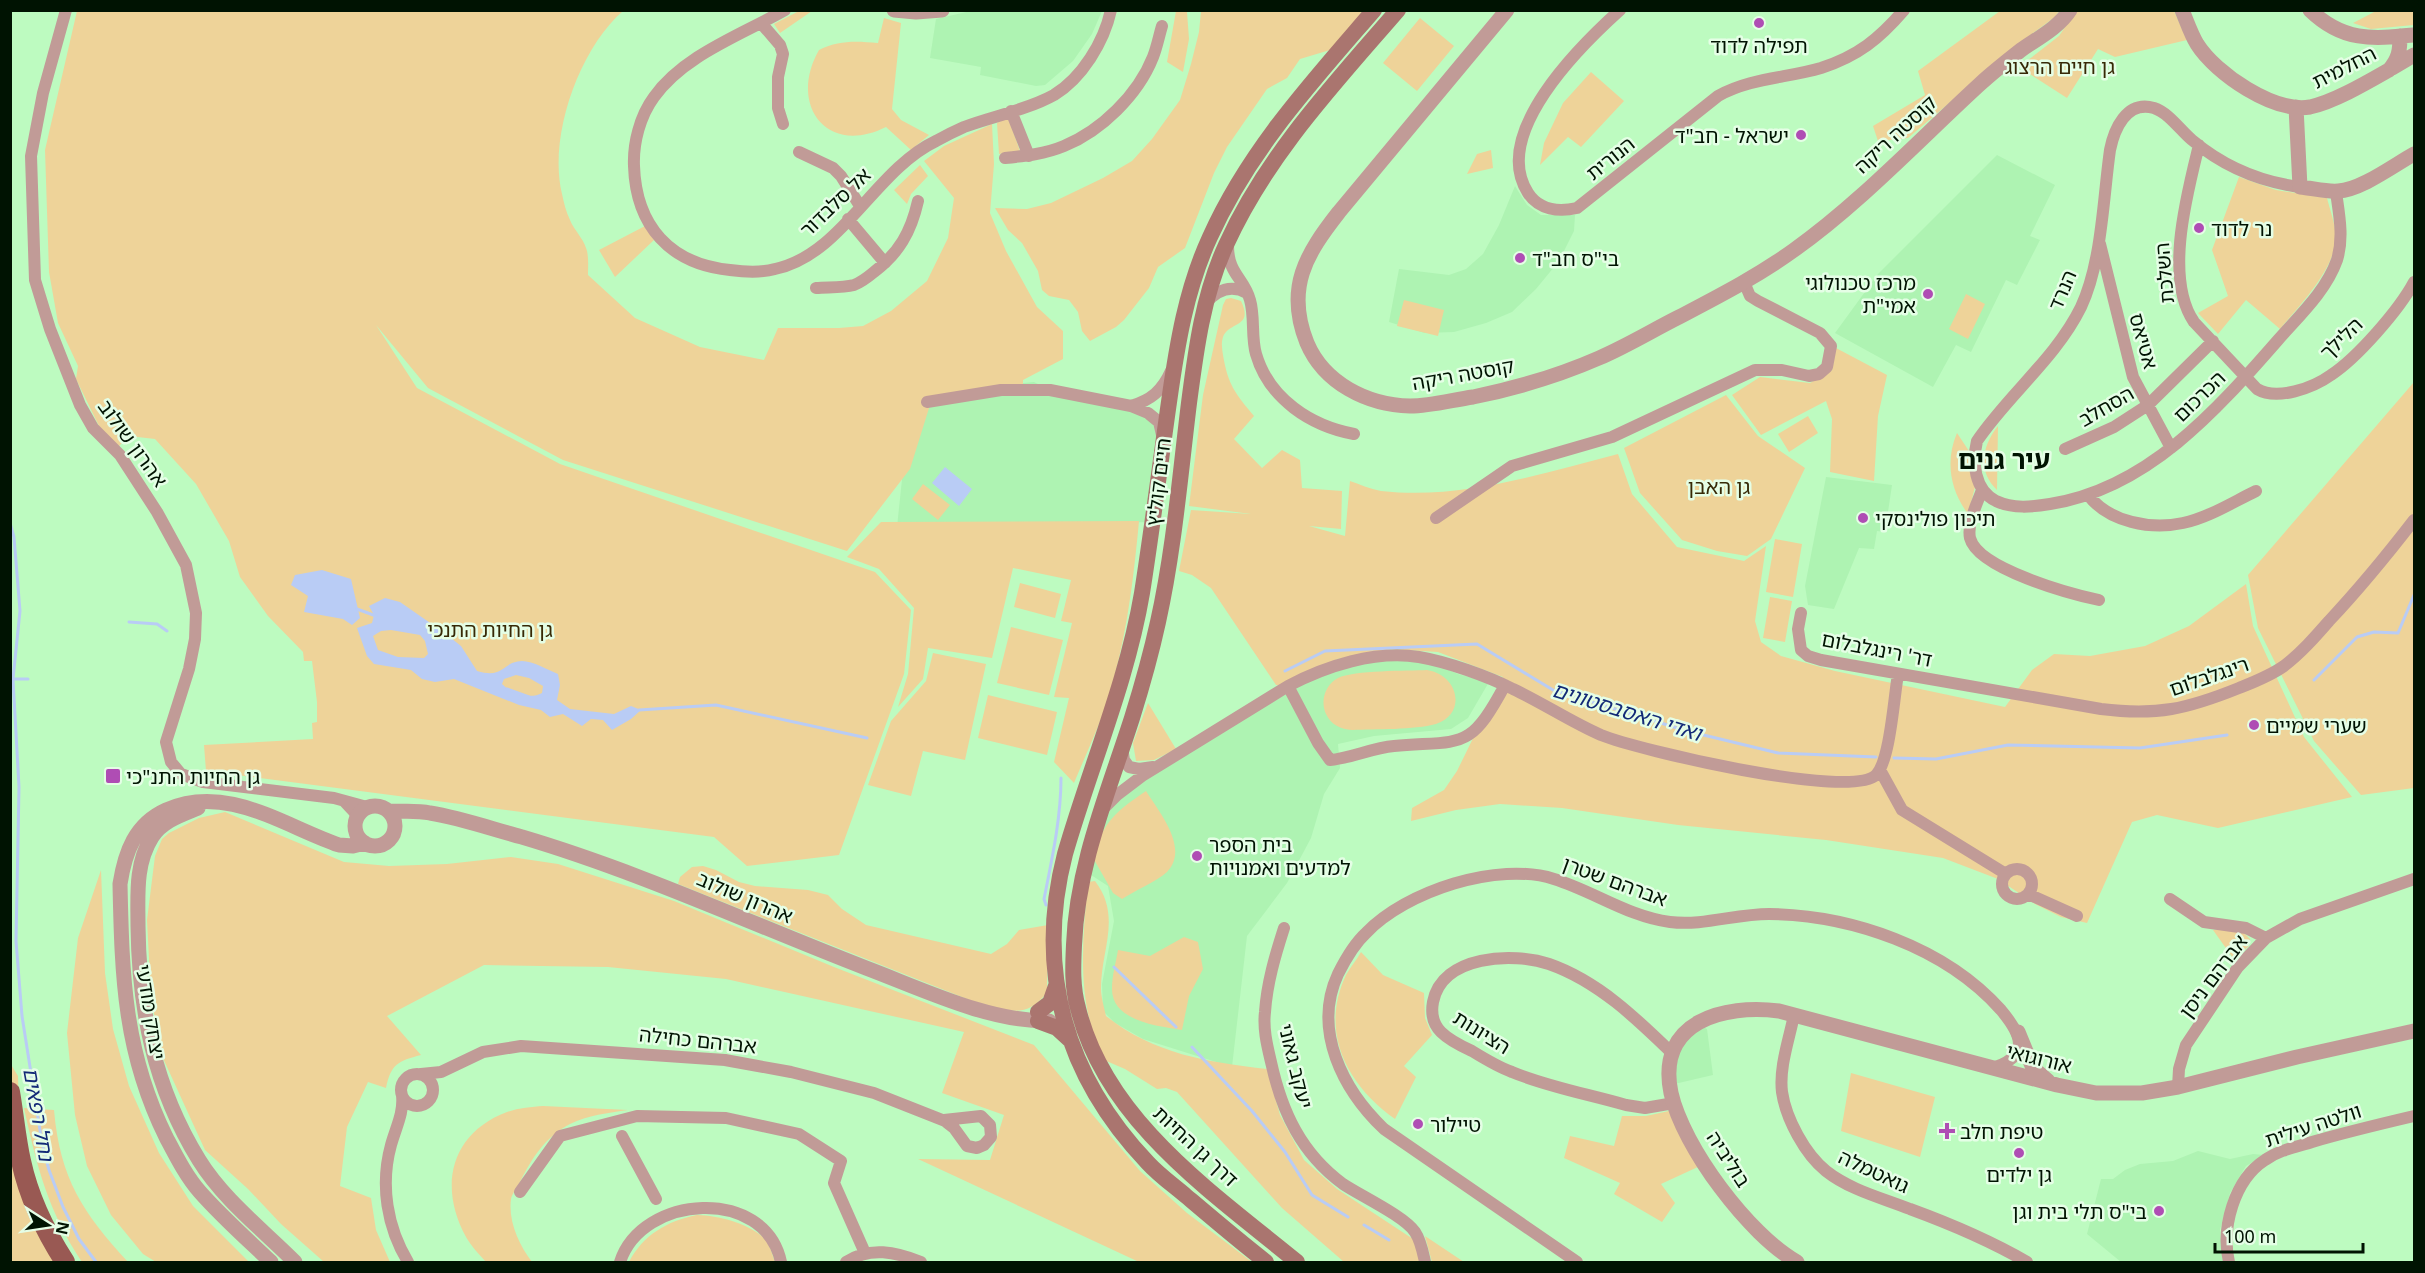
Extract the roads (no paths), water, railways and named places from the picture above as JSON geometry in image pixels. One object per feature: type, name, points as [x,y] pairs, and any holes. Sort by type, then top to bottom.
[{"type":"main road","name":"חיים קוליץ","points":[[1062,1013],[1056,982],[1053,929],[1060,874],[1131,640],[1142,593],[1162,445],[1186,301],[1200,258],[1239,181],[1284,115],[1374,10]]},
{"type":"main road","name":"חיים קוליץ","points":[[1078,1008],[1073,981],[1075,923],[1082,872],[1145,673],[1162,601],[1191,384],[1204,306],[1227,242],[1259,183],[1285,144],[1398,10]]},
{"type":"main road","points":[[1056,982],[1052,1000],[1038,1017],[1057,1028],[1070,1040]]},
{"type":"main road","name":"דרך גן החיות","points":[[1078,1008],[1090,1046],[1139,1123],[1167,1153],[1297,1263]]},
{"type":"main road","points":[[1062,1013],[1082,1071],[1122,1133],[1149,1165],[1266,1263]]},
{"type":"main road","points":[[10,1092],[20,1160],[32,1200],[48,1235],[65,1263]]},
{"type":"street","name":"אהרון שולוב","points":[[66,10],[43,93],[31,156],[35,279],[50,329],[80,405],[93,428],[120,455],[157,512],[186,565],[196,613],[195,639],[189,669],[166,742],[171,762],[182,774],[203,782],[334,798],[360,818]]},
{"type":"street","name":"אל סלבדור","points":[[785,10],[699,57],[672,77],[653,98],[641,122],[634,149],[636,191],[646,218],[653,231],[674,252],[700,264],[741,272],[775,270],[805,258],[848,219],[902,164],[923,147],[962,128],[1036,103],[1066,86],[1095,49],[1111,10]]},
{"type":"street","points":[[894,10],[916,12],[942,10]]},
{"type":"street","name":"קוסטה ריקה","points":[[1507,10],[1339,212],[1310,251],[1302,273],[1298,307],[1307,343],[1323,368],[1342,386],[1366,398],[1399,405],[1445,402],[1533,383],[1601,357],[1744,282],[1771,266],[1827,225],[1982,82],[2053,28],[2070,10]]},
{"type":"street","name":"הנורית","points":[[1620,10],[1582,48],[1551,84],[1528,123],[1520,150],[1520,174],[1528,194],[1544,207],[1566,210],[1577,208],[1718,96],[1732,88],[1820,68],[1854,54],[1882,35],[1904,10]]},
{"type":"street","name":"החלמית","points":[[2182,10],[2197,45],[2214,64],[2245,88],[2264,98],[2278,104],[2296,107],[2312,106],[2327,101],[2389,70],[2397,61],[2407,35]]},
{"type":"street","points":[[2310,10],[2329,26],[2352,35],[2376,38],[2407,35]]},
{"type":"street","points":[[761,23],[780,45],[783,54],[778,77],[778,108],[783,123]]},
{"type":"street","points":[[1005,158],[1029,156],[1062,147],[1075,141],[1120,106],[1145,73],[1162,26]]},
{"type":"street","points":[[2389,70],[2415,56]]},
{"type":"street","points":[[2296,107],[2300,187]]},
{"type":"street","name":"הנרד","points":[[1982,490],[1974,461],[1977,441],[2063,336],[2080,308],[2091,278],[2113,134],[2122,119],[2139,108],[2154,108],[2164,114],[2199,146],[2236,168],[2261,179],[2336,192]]},
{"type":"street","points":[[1011,111],[1029,156]]},
{"type":"street","name":"השלכת","points":[[2199,146],[2180,234],[2180,268],[2187,312],[2245,378]]},
{"type":"street","points":[[799,152],[833,168],[841,176],[860,206]]},
{"type":"street","points":[[2336,192],[2355,187],[2415,154]]},
{"type":"street","name":"הכרכום","points":[[1982,490],[2000,503],[2017,507],[2057,503],[2089,496],[2127,477],[2171,448],[2214,412],[2319,293],[2330,276],[2341,237],[2336,192]]},
{"type":"street","points":[[816,288],[851,286],[885,263],[908,235],[918,201]]},
{"type":"street","points":[[848,219],[885,263]]},
{"type":"street","name":"אטיאס","points":[[2098,237],[2133,377],[2171,448]]},
{"type":"street","points":[[1227,242],[1231,268],[1247,293],[1251,304],[1256,354],[1262,370],[1276,391],[1307,418],[1340,432],[1354,434]]},
{"type":"street","points":[[1436,518],[1512,466],[1612,437],[1755,370],[1782,370],[1809,376],[1819,374],[1827,367],[1831,346],[1827,339],[1820,333],[1750,296],[1744,282]]},
{"type":"street","name":"הלילך","points":[[2245,378],[2257,389],[2270,394],[2305,388],[2332,375],[2392,315],[2415,282]]},
{"type":"street","points":[[1204,306],[1210,298],[1225,289],[1239,289],[1247,293]]},
{"type":"street","name":"הסחלב","points":[[2066,449],[2114,427],[2148,405],[2213,341]]},
{"type":"street","points":[[1131,406],[1148,401],[1155,395],[1166,382],[1175,362]]},
{"type":"street","points":[[927,402],[1001,390],[1050,390],[1131,406],[1148,412],[1161,426],[1162,445]]},
{"type":"street","points":[[1982,490],[1970,530],[1970,539],[1977,550],[1988,560],[2019,575],[2055,589],[2099,600]]},
{"type":"street","points":[[2089,496],[2098,508],[2118,517],[2150,525],[2192,520],[2256,491]]},
{"type":"street","name":"רינגלבלום","points":[[1949,683],[2094,707],[2140,712],[2164,711],[2209,701],[2271,674],[2299,654],[2367,581],[2415,520]]},
{"type":"street","name":"דר' רינגלבלום","points":[[1801,613],[1798,640],[1801,650],[1808,656],[1949,683]]},
{"type":"street","points":[[1099,816],[1117,795],[1160,765],[1288,686],[1312,673],[1350,662],[1398,656],[1438,661],[1505,685],[1603,736],[1693,759],[1770,775],[1837,783],[1867,780],[1880,770],[1887,749],[1898,674]]},
{"type":"street","points":[[1288,686],[1330,760],[1392,746],[1434,745],[1458,741],[1474,733],[1484,722],[1505,685]]},
{"type":"street","points":[[1123,742],[1123,754],[1129,767],[1139,769],[1160,765]]},
{"type":"street","points":[[1880,770],[1902,810],[2006,874]]},
{"type":"street","name":"יצחק מודעי","points":[[271,1263],[199,1191],[172,1148],[141,1076],[130,1030],[122,968],[120,884],[127,853],[139,830],[147,820],[159,813],[184,804],[208,801],[233,805],[264,813],[346,846],[365,843]]},
{"type":"street","name":"יצחק מודעי","points":[[233,805],[198,808],[172,820],[153,836],[145,852],[138,885],[141,996],[157,1071],[187,1140],[213,1180],[295,1263]]},
{"type":"street","points":[[324,839],[336,842],[345,840],[360,818],[378,806],[393,817],[395,827],[392,837],[375,846],[365,843],[360,818]]},
{"type":"street","name":"אהרון שולוב","points":[[389,812],[422,812],[454,818],[592,860],[663,885],[788,938],[925,991],[990,1013],[1038,1017],[1078,1008]]},
{"type":"street","name":"אהרון שולוב","points":[[395,827],[406,819],[420,815],[454,818]]},
{"type":"street","points":[[2014,870],[2026,873],[2031,885],[2028,894],[2019,898],[2009,897],[2003,889],[2006,874],[2014,870]]},
{"type":"street","name":"אברהם שטרן","points":[[1577,1263],[1391,1134],[1369,1115],[1345,1081],[1338,1064],[1329,1025],[1329,1005],[1334,982],[1365,933],[1412,900],[1457,883],[1516,874],[1555,879],[1621,907],[1668,922],[1706,922],[1766,914],[1822,918],[1855,925],[1896,939],[1964,977],[1996,1006],[2018,1032]]},
{"type":"street","name":"אברהם ניסן","points":[[2178,1087],[2179,1069],[2186,1045],[2238,968],[2266,938],[2300,919],[2415,879]]},
{"type":"street","points":[[2028,894],[2077,916]]},
{"type":"street","points":[[2170,899],[2204,922],[2246,928],[2266,938]]},
{"type":"street","name":"יעקב גאוני","points":[[1284,928],[1274,960],[1264,1015],[1265,1036],[1281,1101],[1294,1130],[1315,1159],[1344,1184],[1415,1232],[1425,1263]]},
{"type":"street","name":"הציונות","points":[[1673,1054],[1621,1006],[1599,990],[1566,971],[1547,964],[1507,957],[1492,957],[1445,979],[1433,1001],[1433,1018],[1441,1032],[1511,1072],[1626,1105],[1645,1108],[1674,1103]]},
{"type":"street","name":"אורוגואי","points":[[1673,1054],[1685,1034],[1696,1023],[1723,1012],[1759,1009],[1794,1015],[2050,1083],[2096,1093],[2115,1094],[2142,1093],[2178,1087],[2297,1057],[2415,1031]]},
{"type":"street","name":"גואטמלה","points":[[1794,1015],[1783,1065],[1782,1092],[1796,1131],[1816,1161],[1851,1186],[1977,1235],[2026,1263]]},
{"type":"street","points":[[1992,1068],[2005,1064],[2014,1057],[2020,1045],[2018,1032]]},
{"type":"street","points":[[2018,1032],[2033,1068],[2050,1083]]},
{"type":"street","name":"אברהם כחילה","points":[[421,1074],[446,1070],[483,1052],[521,1046],[717,1059],[779,1069],[840,1083],[885,1097],[944,1120]]},
{"type":"street","name":"בוליביה","points":[[1673,1054],[1670,1085],[1674,1103],[1694,1145],[1734,1204],[1766,1239],[1797,1263]]},
{"type":"street","points":[[400,1120],[430,1101],[437,1080],[446,1070]]},
{"type":"street","points":[[408,1263],[390,1221],[386,1188],[388,1154],[400,1120],[401,1087],[405,1080],[413,1074],[421,1074],[431,1081],[434,1091]]},
{"type":"street","points":[[402,1095],[407,1103],[419,1106]]},
{"type":"street","points":[[520,1192],[560,1136],[637,1116],[726,1118],[800,1134],[841,1161],[834,1183],[865,1253]]},
{"type":"street","name":"וולטה עילית","points":[[2229,1263],[2228,1228],[2236,1197],[2244,1181],[2265,1159],[2283,1151],[2353,1130],[2415,1116]]},
{"type":"street","points":[[622,1136],[656,1199]]},
{"type":"street","points":[[620,1263],[630,1241],[651,1223],[669,1214],[707,1208],[740,1215],[762,1229],[773,1240],[781,1263]]},
{"type":"street","points":[[846,1263],[865,1253],[890,1252],[921,1263]]},
{"type":"water","points":[[945,467],[972,489],[959,506],[932,483]]},
{"type":"water","points":[[322,570],[351,579],[360,618],[352,625],[343,619],[304,612],[308,596],[291,585],[295,575]]},
{"type":"water","points":[[385,598],[400,602],[461,646],[477,671],[498,672],[515,662],[526,661],[558,674],[560,685],[557,700],[570,709],[614,714],[631,706],[641,710],[612,730],[603,720],[591,719],[582,726],[563,714],[550,717],[541,710],[519,705],[454,679],[435,682],[422,679],[411,670],[374,664],[367,656],[357,628],[372,623],[374,615],[369,606]],"holes":[[[391,630],[420,635],[425,641],[428,654],[424,658],[398,657],[378,650],[373,636],[381,631]],[[516,675],[529,678],[543,686],[542,693],[532,696],[521,694],[502,684],[504,679]]]},
{"type":"waterway","name":"נחל רפאים","points":[[10,523],[14,537],[20,611],[13,679],[19,787],[16,941],[22,1016],[42,1143],[49,1170],[63,1207],[79,1239],[96,1262]]},
{"type":"waterway","name":"ואדי האסבסטונים","points":[[2314,680],[2357,637],[2374,632],[2398,633],[2414,595]]},
{"type":"waterway","points":[[357,609],[376,616]]},
{"type":"waterway","points":[[129,622],[157,624],[167,631]]},
{"type":"waterway","name":"ואדי האסבסטונים","points":[[1285,671],[1325,651],[1477,644],[1553,690],[1687,731],[1778,753],[1876,757]]},
{"type":"waterway","points":[[13,679],[28,679]]},
{"type":"waterway","points":[[507,689],[529,697]]},
{"type":"waterway","points":[[639,710],[716,705],[867,738]]},
{"type":"waterway","name":"ואדי האסבסטונים","points":[[1894,758],[1936,759],[2008,745],[2140,748],[2227,735]]},
{"type":"waterway","points":[[1046,905],[1044,899],[1058,823],[1061,778]]},
{"type":"waterway","points":[[1114,967],[1176,1027]]},
{"type":"waterway","points":[[1192,1047],[1252,1111],[1285,1152],[1312,1195],[1348,1217]]},
{"type":"waterway","points":[[1364,1225],[1389,1240]]},
{"type":"place","name":"תפילה לדוד","points":[[1759,23]]},
{"type":"place","name":"ישראל - חב\"ד","points":[[1801,135]]},
{"type":"place","name":"נר לדוד","points":[[2199,228]]},
{"type":"place","name":"בי\"ס חב\"ד","points":[[1520,258]]},
{"type":"place","name":"מרכז טכנולוגי אמי\"ת","points":[[1928,294]]},
{"type":"place","name":"תיכון פולינסקי","points":[[1863,518]]},
{"type":"place","name":"שערי שמיים","points":[[2254,725]]},
{"type":"place","name":"גן החיות התנ\"כי","points":[[113,776]]},
{"type":"place","name":"בית הספר למדעים ואמנויות","points":[[1197,856]]},
{"type":"place","name":"טיילור","points":[[1418,1124]]},
{"type":"place","name":"טיפת חלב","points":[[1947,1131]]},
{"type":"place","name":"גן ילדים","points":[[2019,1153]]},
{"type":"place","name":"בי\"ס תלי בית וגן","points":[[2159,1211]]},
{"type":"district","name":"עיר גנים","points":[[2004,459]]},
{"type":"park label","name":"גן חיים הרצוג","points":[[2060,66]]},
{"type":"park label","name":"גן האבן","points":[[1719,486]]},
{"type":"park label","name":"גן החיות התנכי","points":[[490,629]]}]
